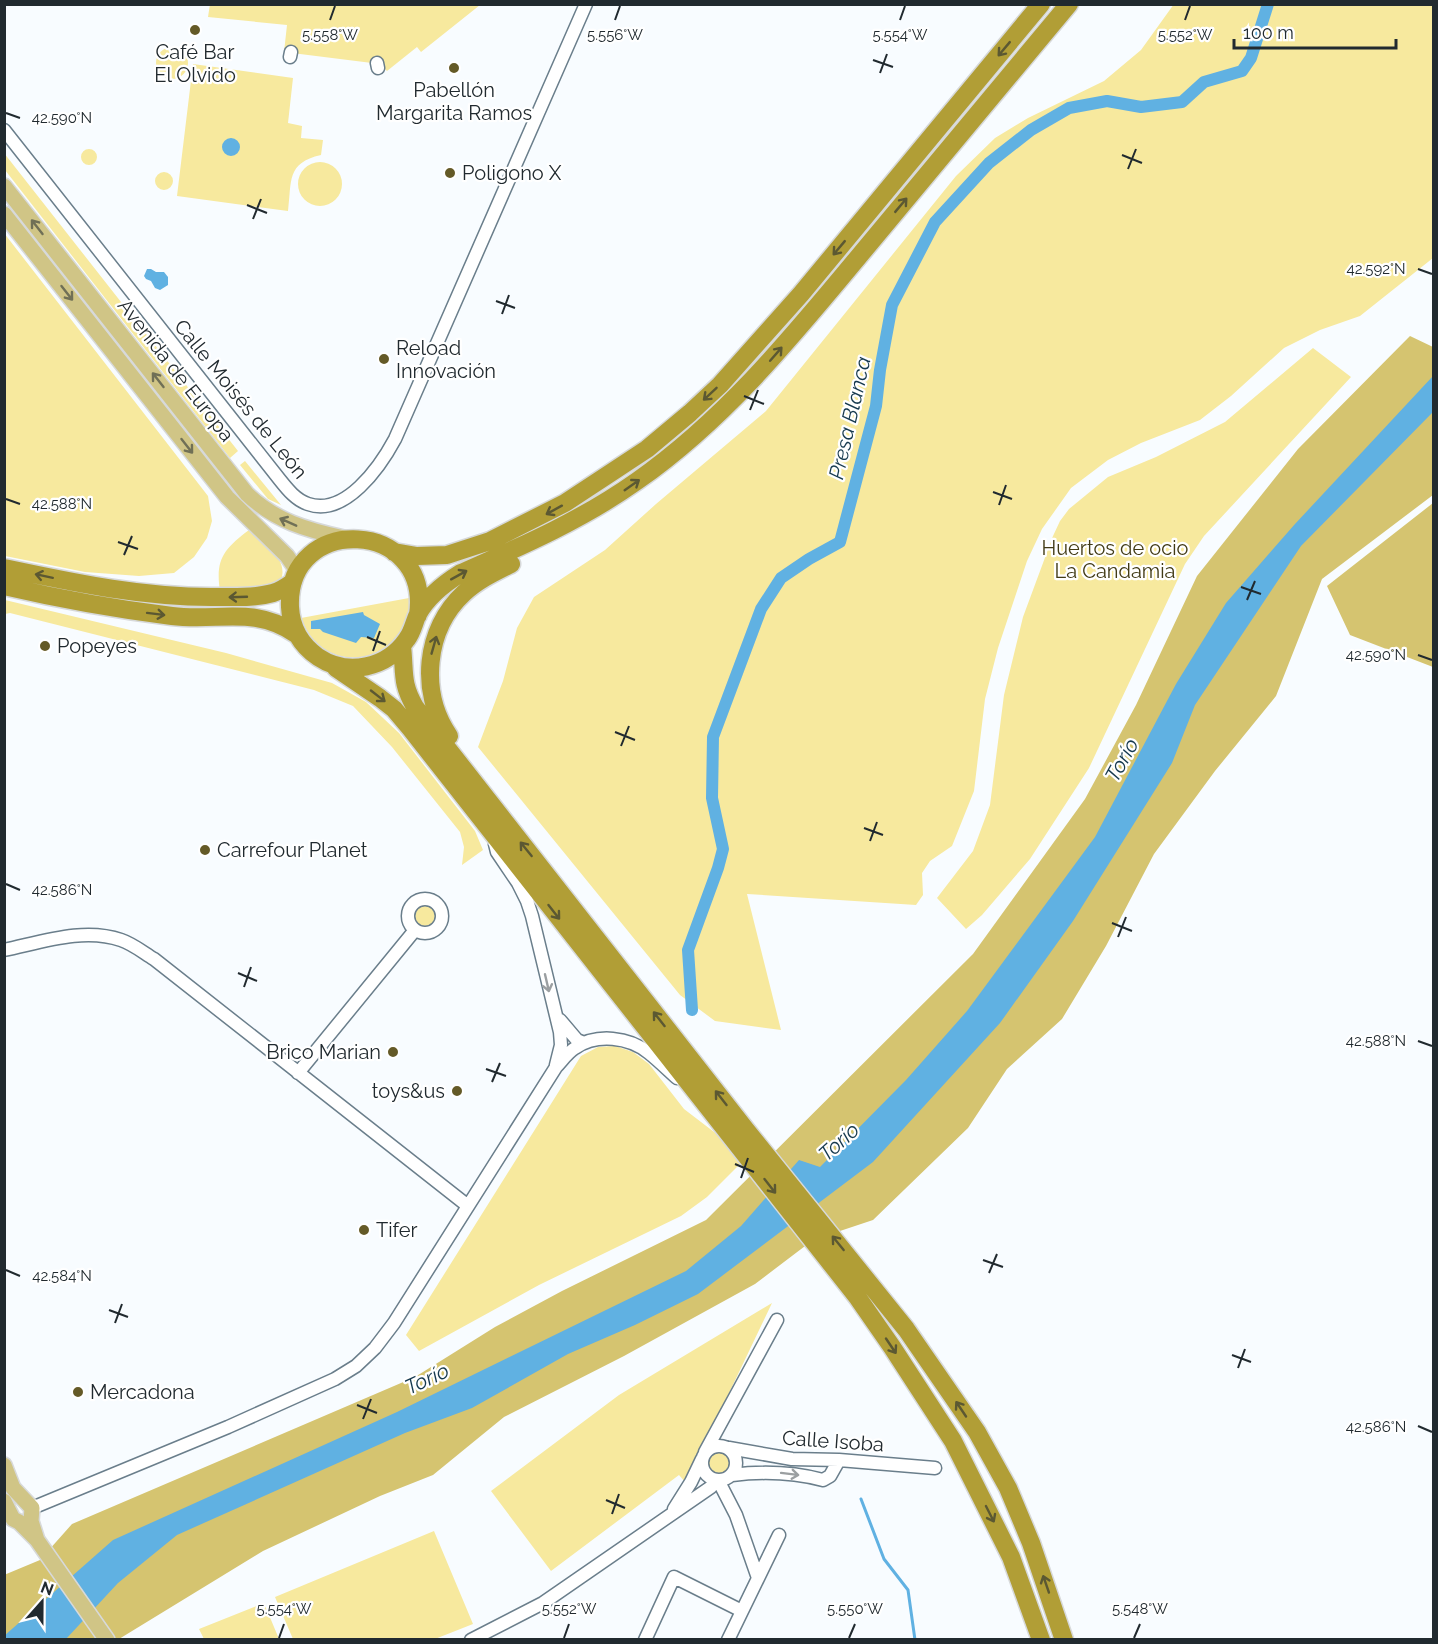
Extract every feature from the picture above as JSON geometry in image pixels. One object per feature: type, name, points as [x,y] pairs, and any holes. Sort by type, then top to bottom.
[{"type":"highway","points":[[4,568],[102,589],[180,597],[236,597],[270,594],[279,591],[295,577],[310,555],[324,545],[344,538],[372,540],[394,552],[417,556],[447,555],[490,541],[566,503],[647,448],[720,385],[801,294],[1041,4]]},
{"type":"highway","points":[[418,615],[439,590],[461,573],[546,535],[605,503],[669,458],[710,424],[811,314],[1069,4]]},
{"type":"highway","points":[[469,778],[460,752],[439,719],[431,691],[430,658],[444,618],[463,593],[477,582],[572,535],[605,503]]},
{"type":"highway","points":[[330,663],[348,667],[365,667],[382,661],[402,646],[414,626],[419,603],[413,576],[394,552]]},
{"type":"highway","points":[[295,577],[290,600],[290,615],[296,634]]},
{"type":"highway","points":[[4,586],[98,606],[176,616],[260,617],[282,624],[296,634],[310,650],[341,673],[363,685],[394,709],[698,1097],[740,1135],[875,1288],[906,1329],[976,1432],[1008,1488],[1031,1543],[1064,1640]]},
{"type":"highway","points":[[402,646],[403,681],[406,693],[415,707],[740,1135],[858,1298],[953,1441],[1011,1557],[1041,1640]]},
{"type":"main road","name":"Avenida de Europa","points":[[4,186],[247,494],[258,505],[286,522],[307,530],[344,538]]},
{"type":"main road","name":"Avenida de Europa","points":[[4,214],[227,497],[287,556],[295,577]]},
{"type":"main road","points":[[4,1465],[20,1509],[37,1540],[107,1640]]},
{"type":"street","name":"Calle Moisés de León","points":[[4,130],[294,497],[316,506],[333,504],[356,490],[371,476],[386,457],[395,440],[586,4]]},
{"type":"street","points":[[491,831],[497,852],[527,900],[557,1017],[561,1045],[556,1067]]},
{"type":"street","points":[[298,1073],[415,930]]},
{"type":"street","points":[[4,950],[69,936],[96,935],[122,940],[154,959],[468,1206]]},
{"type":"street","points":[[557,1017],[577,1040],[584,1043]]},
{"type":"street","points":[[20,1509],[228,1426],[335,1379],[356,1366],[375,1348],[394,1323],[556,1067],[569,1052],[584,1043],[605,1039],[635,1044],[648,1052],[698,1097]]},
{"type":"street","points":[[672,1513],[692,1482],[721,1422],[777,1320]]},
{"type":"street","points":[[721,1422],[726,1447],[735,1455],[737,1463],[732,1475]]},
{"type":"street","points":[[726,1447],[711,1447],[704,1455],[702,1464],[706,1475],[717,1480],[732,1475],[769,1472],[823,1480],[830,1476],[840,1460]]},
{"type":"street","name":"Calle Isoba","points":[[726,1447],[792,1459],[840,1460],[935,1468]]},
{"type":"street","points":[[474,1639],[543,1603],[711,1487],[717,1480]]},
{"type":"street","points":[[717,1480],[736,1515],[758,1578]]},
{"type":"street","points":[[728,1640],[779,1535]]},
{"type":"street","points":[[645,1640],[674,1577],[742,1611]]},
{"type":"green space","points":[[210,4],[480,5],[421,52],[417,47],[387,71],[380,64],[284,52],[287,25],[208,17]]},
{"type":"green space","points":[[1174,4],[1433,5],[1433,258],[1360,316],[1320,330],[1284,348],[1231,396],[1200,420],[1141,443],[1108,460],[1071,488],[1042,529],[1027,561],[998,648],[985,699],[974,791],[952,846],[930,861],[922,873],[923,895],[916,905],[747,894],[781,1030],[715,1021],[680,995],[478,747],[503,681],[517,628],[534,597],[605,550],[766,411],[956,176],[995,138],[1028,118],[1104,81],[1141,50]]},
{"type":"green space","points":[[172,47],[183,52],[188,63],[183,74],[172,79],[161,74],[156,63],[161,52]]},
{"type":"green space","points":[[193,64],[293,78],[288,123],[302,126],[301,138],[323,140],[321,155],[310,158],[296,168],[291,182],[288,211],[177,196]]},
{"type":"green space","points":[[89,149],[95,151],[97,157],[95,163],[89,165],[83,163],[81,157],[83,151]]},
{"type":"green space","points":[[4,153],[238,451],[230,458],[5,170]]},
{"type":"green space","points":[[320,162],[336,168],[342,184],[336,200],[320,206],[304,200],[298,184],[304,168]]},
{"type":"green space","points":[[164,172],[170,175],[173,181],[170,187],[164,190],[158,187],[155,181],[158,175]]},
{"type":"green space","points":[[4,233],[208,496],[212,521],[207,538],[194,557],[174,573],[139,576],[85,572],[5,556]]},
{"type":"green space","name":"Huertos de ocio La Candamia","points":[[1313,348],[1351,377],[1204,536],[1185,564],[1089,768],[1030,859],[982,915],[966,929],[937,898],[973,851],[990,805],[1004,695],[1023,617],[1060,521],[1069,509],[1108,477],[1156,457],[1225,422]]},
{"type":"green space","points":[[245,461],[281,505],[268,499],[240,465]]},
{"type":"green space","points":[[249,530],[278,558],[282,572],[281,580],[273,586],[220,591],[219,571],[223,556],[233,543]]},
{"type":"green space","points":[[409,598],[409,615],[404,630],[395,642],[368,656],[337,655],[322,648],[310,635],[301,618]]},
{"type":"green space","points":[[5,600],[226,653],[332,683],[366,702],[399,733],[475,831],[483,850],[462,865],[464,847],[460,832],[392,747],[353,706],[314,690],[10,613],[5,614]]},
{"type":"green space","points":[[421,906],[429,906],[435,912],[435,920],[429,926],[421,926],[415,920],[415,912]]},
{"type":"green space","points":[[615,1046],[633,1052],[649,1064],[684,1109],[718,1135],[740,1164],[707,1197],[681,1216],[539,1285],[419,1351],[406,1335],[581,1056],[598,1047]]},
{"type":"green space","points":[[772,1303],[686,1483],[679,1475],[551,1571],[491,1491],[619,1395]]},
{"type":"green space","points":[[719,1450],[728,1454],[732,1463],[728,1472],[719,1476],[710,1472],[706,1463],[710,1454]]},
{"type":"green space","points":[[434,1531],[473,1624],[435,1639],[293,1639],[275,1597]]},
{"type":"green space","points":[[264,1603],[279,1639],[204,1639],[199,1629]]},
{"type":"shaded area","points":[[1410,336],[1433,347],[1433,495],[1322,579],[1276,696],[1215,771],[1154,854],[1106,946],[1062,1019],[1007,1069],[968,1128],[873,1220],[813,1240],[755,1284],[624,1356],[504,1417],[433,1475],[380,1496],[263,1551],[119,1639],[5,1639],[4,1575],[40,1560],[72,1524],[415,1377],[495,1327],[562,1291],[706,1220],[973,954],[1085,799],[1136,705],[1197,576],[1298,449]]},
{"type":"shaded area","points":[[1433,503],[1433,667],[1350,635],[1327,586]]},
{"type":"water","points":[[231,138],[237,141],[240,147],[237,153],[231,156],[225,153],[222,147],[225,141]]},
{"type":"water","points":[[147,269],[164,272],[168,277],[168,285],[160,290],[155,288],[144,276]]},
{"type":"water","points":[[1433,376],[1433,412],[1301,546],[1195,705],[1172,763],[1073,921],[1000,1023],[873,1162],[698,1294],[568,1354],[472,1408],[405,1433],[177,1535],[118,1583],[66,1639],[5,1639],[4,1636],[113,1540],[397,1412],[686,1271],[741,1226],[799,1160],[820,1167],[906,1080],[967,1011],[1095,837],[1176,684],[1226,603],[1295,524]]},
{"type":"water","points":[[363,612],[364,615],[380,624],[374,638],[361,637],[356,643],[320,629],[311,629],[311,621]]},
{"type":"waterway","name":"Presa Blanca","points":[[692,1010],[688,950],[723,849],[712,798],[713,737],[761,609],[781,578],[840,542],[876,406],[892,305],[935,222],[989,163],[1031,130],[1069,108],[1107,101],[1141,107],[1182,102],[1204,82],[1242,71],[1251,58],[1268,4]]},
{"type":"waterway","points":[[861,1499],[884,1559],[908,1590],[915,1640]]},
{"type":"place","name":"Café Bar El Olvido","points":[[195,30]]},
{"type":"place","name":"Pabellón Margarita Ramos","points":[[454,68]]},
{"type":"place","name":"Poligono X","points":[[450,173]]},
{"type":"place","name":"Reload Innovación","points":[[384,359]]},
{"type":"place","name":"Popeyes","points":[[45,646]]},
{"type":"place","name":"Carrefour Planet","points":[[205,850]]},
{"type":"place","name":"Brico Marian","points":[[393,1052]]},
{"type":"place","name":"toys&us","points":[[457,1091]]},
{"type":"place","name":"Tifer","points":[[364,1230]]},
{"type":"place","name":"Mercadona","points":[[78,1392]]},
{"type":"water label","name":"Torío","points":[[1122,760]]},
{"type":"water label","name":"Torío","points":[[839,1142]]},
{"type":"water label","name":"Torío","points":[[427,1379]]}]
